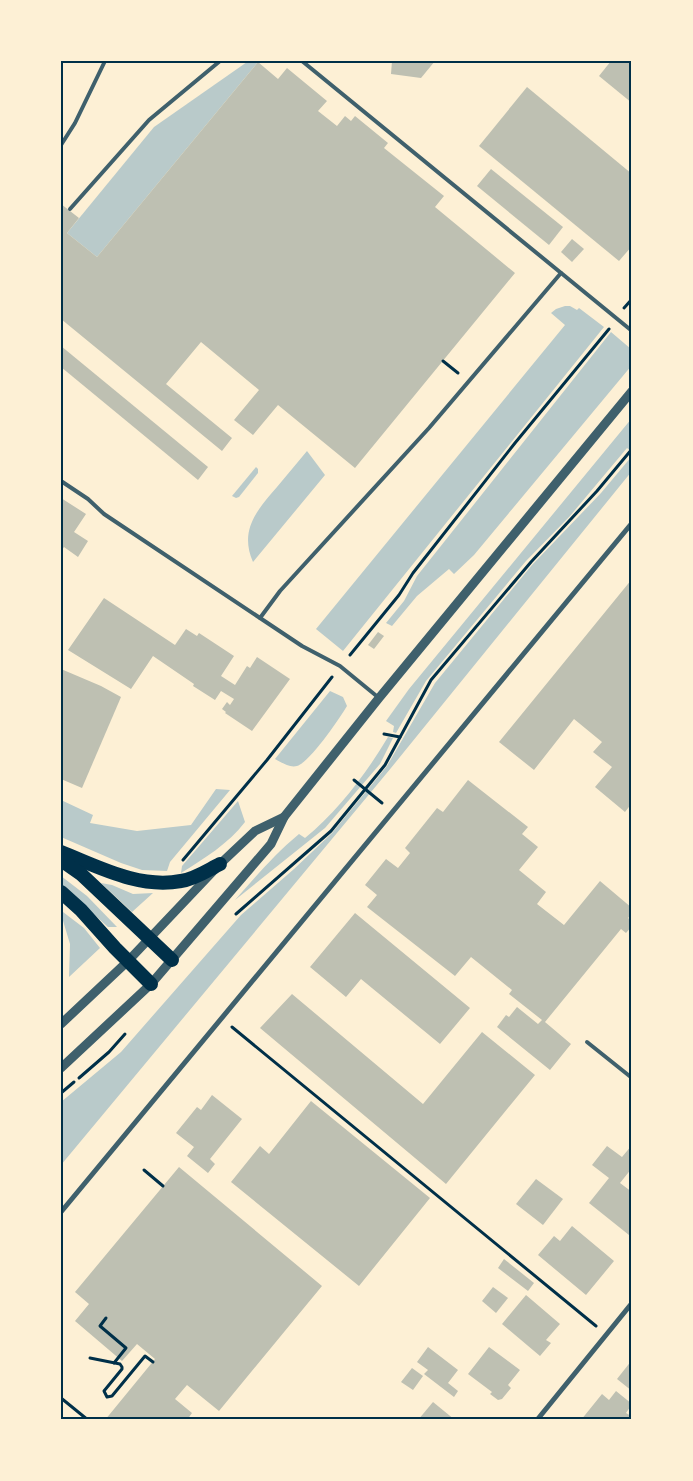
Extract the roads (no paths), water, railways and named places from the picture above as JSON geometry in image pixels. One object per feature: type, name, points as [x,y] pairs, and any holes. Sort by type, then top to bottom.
[{"type":"highway","points":[[61,852],[134,880],[153,883],[192,878],[220,864]]},
{"type":"highway","points":[[61,860],[80,874],[172,960]]},
{"type":"highway","points":[[61,892],[81,910],[152,984]]},
{"type":"street","points":[[61,1068],[152,984],[271,844],[284,817],[379,698],[632,391]]},
{"type":"street","points":[[61,1212],[632,523]]},
{"type":"street","points":[[61,1024],[128,961],[220,864],[255,831],[284,817]]},
{"type":"street","points":[[537,1420],[632,1303]]},
{"type":"lane","points":[[61,145],[75,123],[105,61]]},
{"type":"lane","points":[[70,210],[149,120],[220,61]]},
{"type":"lane","points":[[302,61],[632,331]]},
{"type":"lane","points":[[260,618],[280,591],[428,428],[561,273]]},
{"type":"lane","points":[[61,481],[88,498],[104,514],[302,646],[340,666],[379,698]]},
{"type":"lane","points":[[587,1042],[632,1078]]}]
